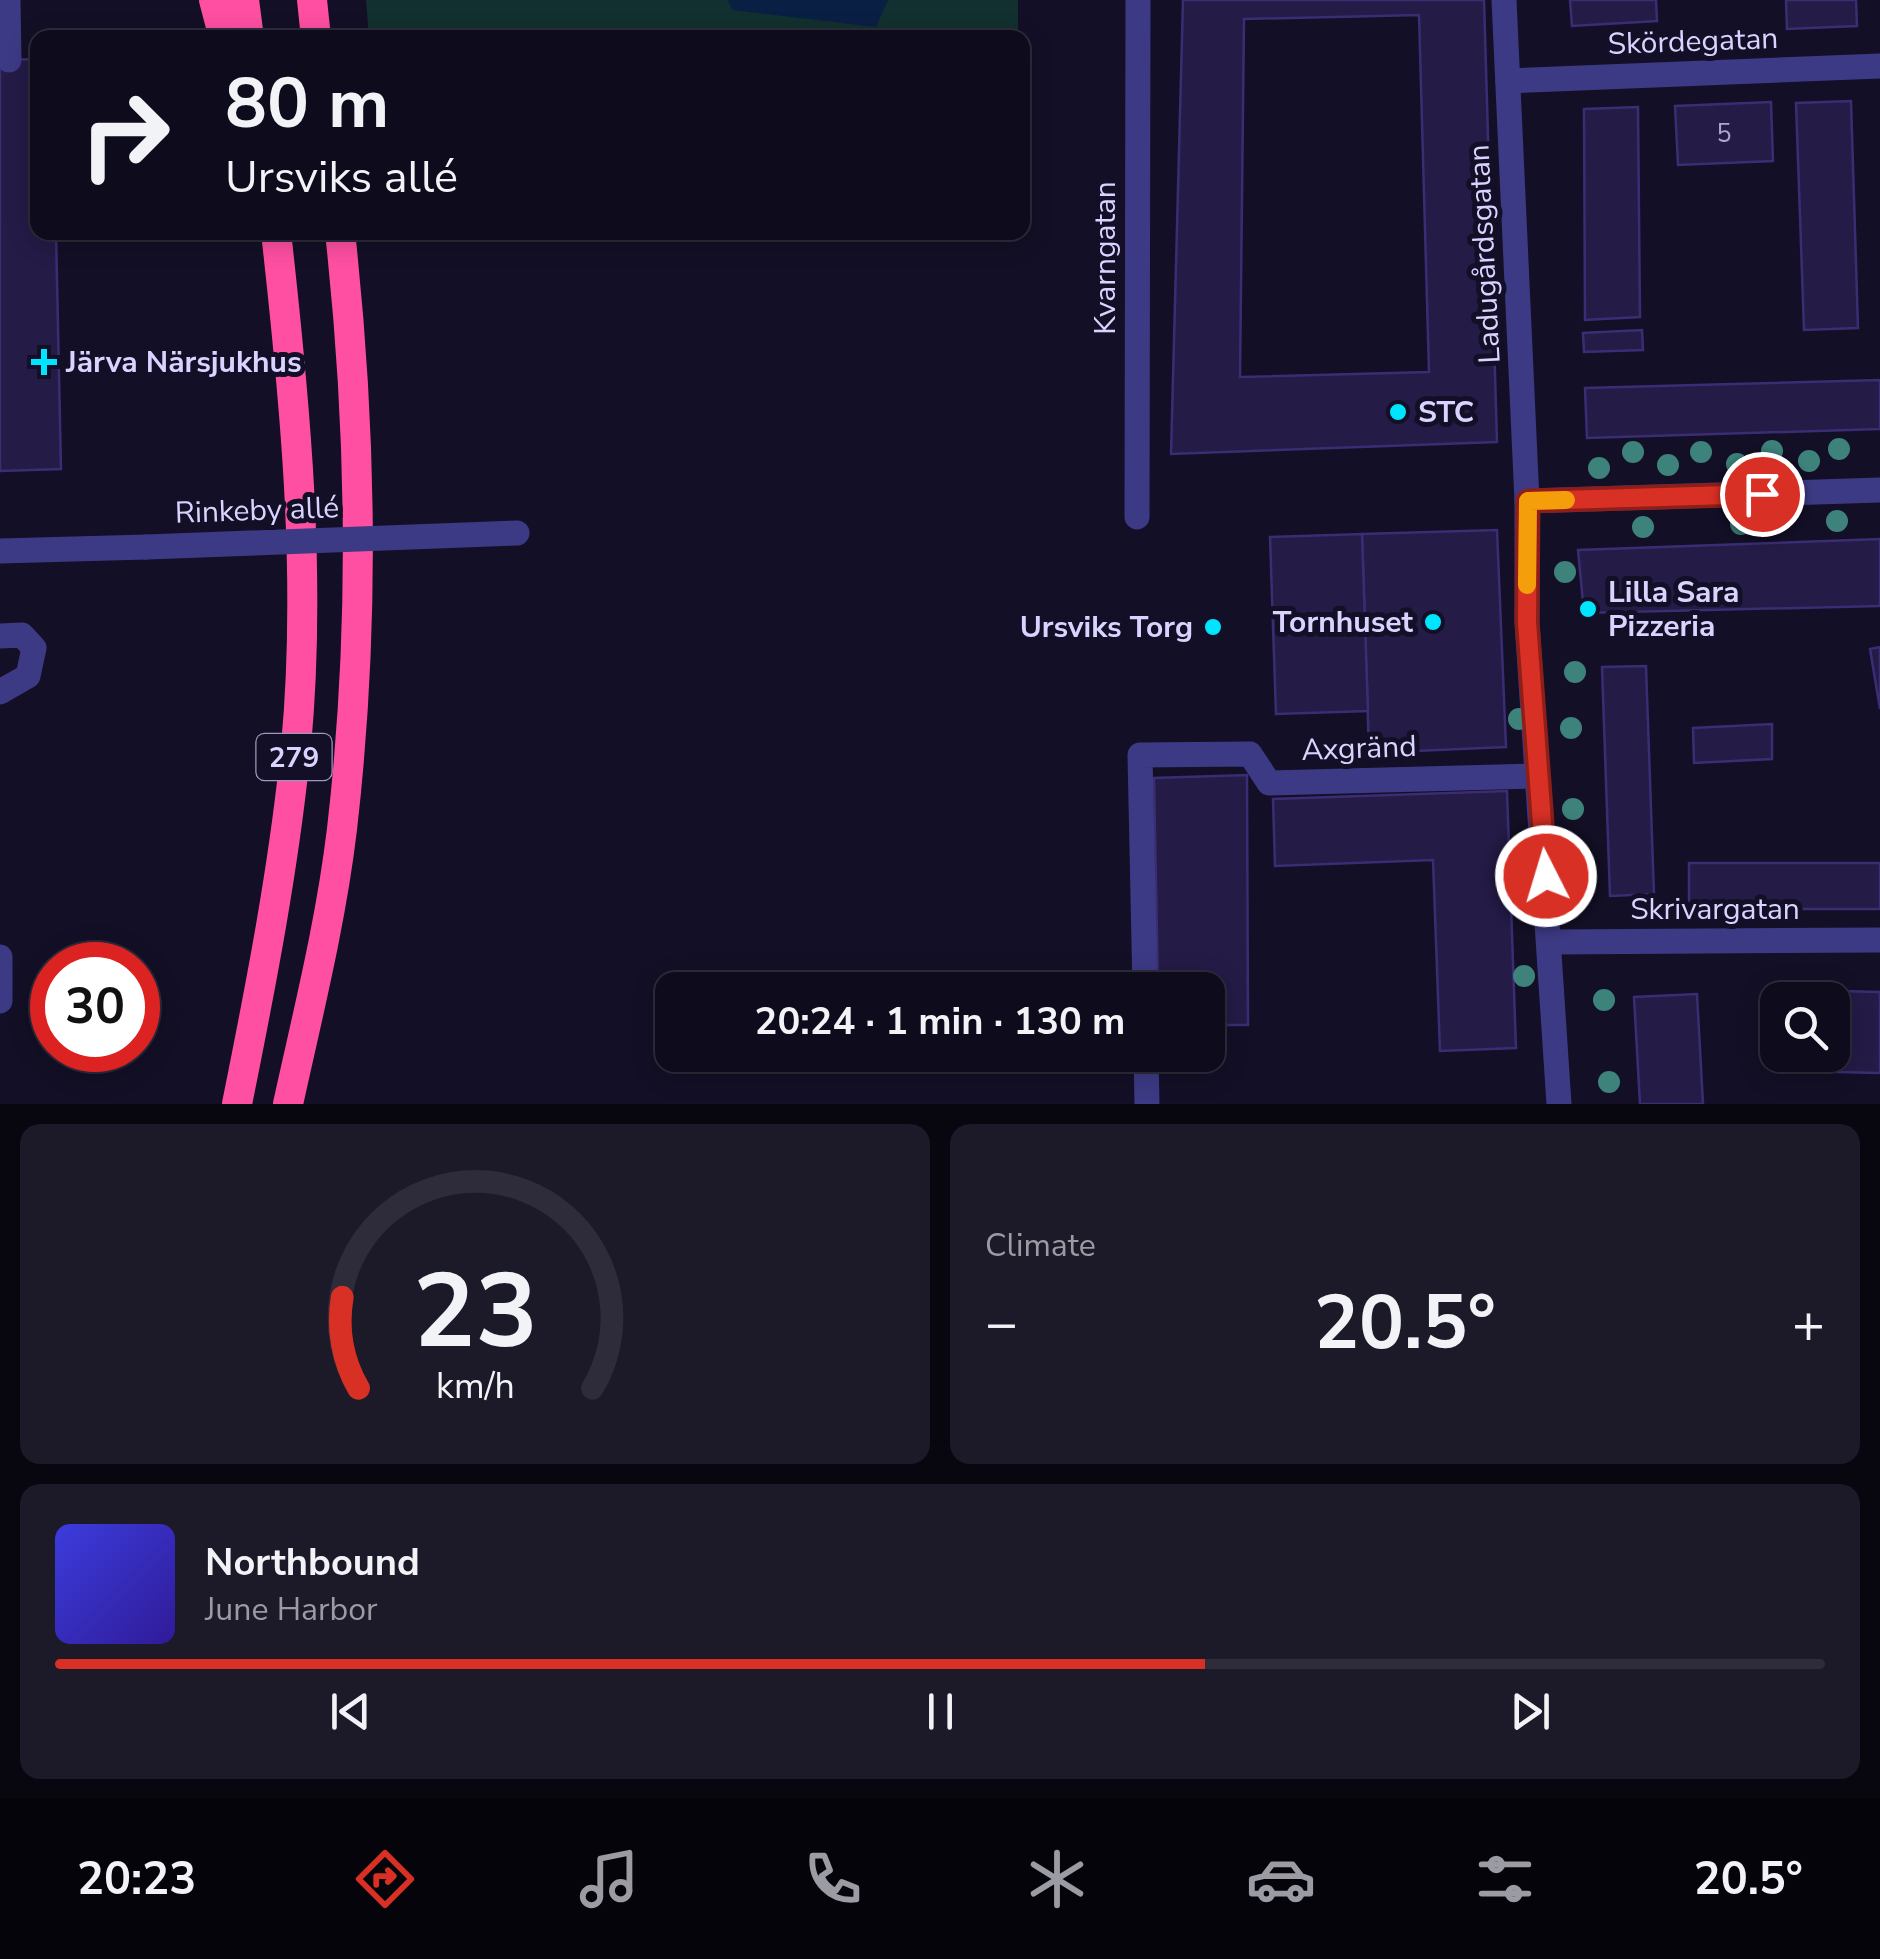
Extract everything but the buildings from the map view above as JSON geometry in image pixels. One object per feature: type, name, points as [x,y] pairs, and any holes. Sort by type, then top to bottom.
[{"type":"highway","points":[[214,0],[222,30]]},
{"type":"highway","points":[[244,0],[248,30]]},
{"type":"highway","points":[[312,0],[315,30]]},
{"type":"highway","name":"279","points":[[237,1104],[272,933],[297,724],[299,552],[292,405],[277,240]]},
{"type":"highway","name":"279","points":[[288,1104],[342,832],[359,605],[356,407],[341,240]]},
{"type":"street","points":[[8,0],[9,60]]},
{"type":"street","name":"Kvarngatan","points":[[1137,517],[1138,0]]},
{"type":"street","name":"Ladugårdsgatan","points":[[1504,0],[1528,501],[1527,622],[1560,1104]]},
{"type":"street","name":"Skördegatan","points":[[1508,81],[1880,66]]},
{"type":"street","points":[[1528,501],[1880,490]]},
{"type":"street","name":"Rinkeby allé","points":[[0,552],[516,533]]},
{"type":"street","points":[[0,636],[22,635],[34,648],[28,676],[0,692],[0,714]]},
{"type":"street","name":"Axgränd","points":[[1144,972],[1140,756],[1250,754],[1269,784],[1537,776]]},
{"type":"street","name":"Skrivargatan","points":[[1551,942],[1880,940]]},
{"type":"street","points":[[0,956],[0,1001]]},
{"type":"street","points":[[1146,1072],[1146,1104]]},
{"type":"green space","points":[[366,0],[1018,0],[1018,30],[368,30]]},
{"type":"water","points":[[728,0],[888,0],[876,27],[732,10]]},
{"type":"slow traffic","points":[[1527,585],[1528,501],[1566,500]]},
{"type":"place","name":"Järva Närsjukhus","points":[[44,362]]},
{"type":"place","name":"STC","points":[[1398,412]]},
{"type":"place","name":"Lilla Sara Pizzeria","points":[[1588,609]]},
{"type":"place","name":"Tornhuset","points":[[1433,622]]},
{"type":"place","name":"Ursviks Torg","points":[[1213,627]]},
{"type":"route","points":[[1546,876],[1527,622],[1528,501],[1762,494]]}]
